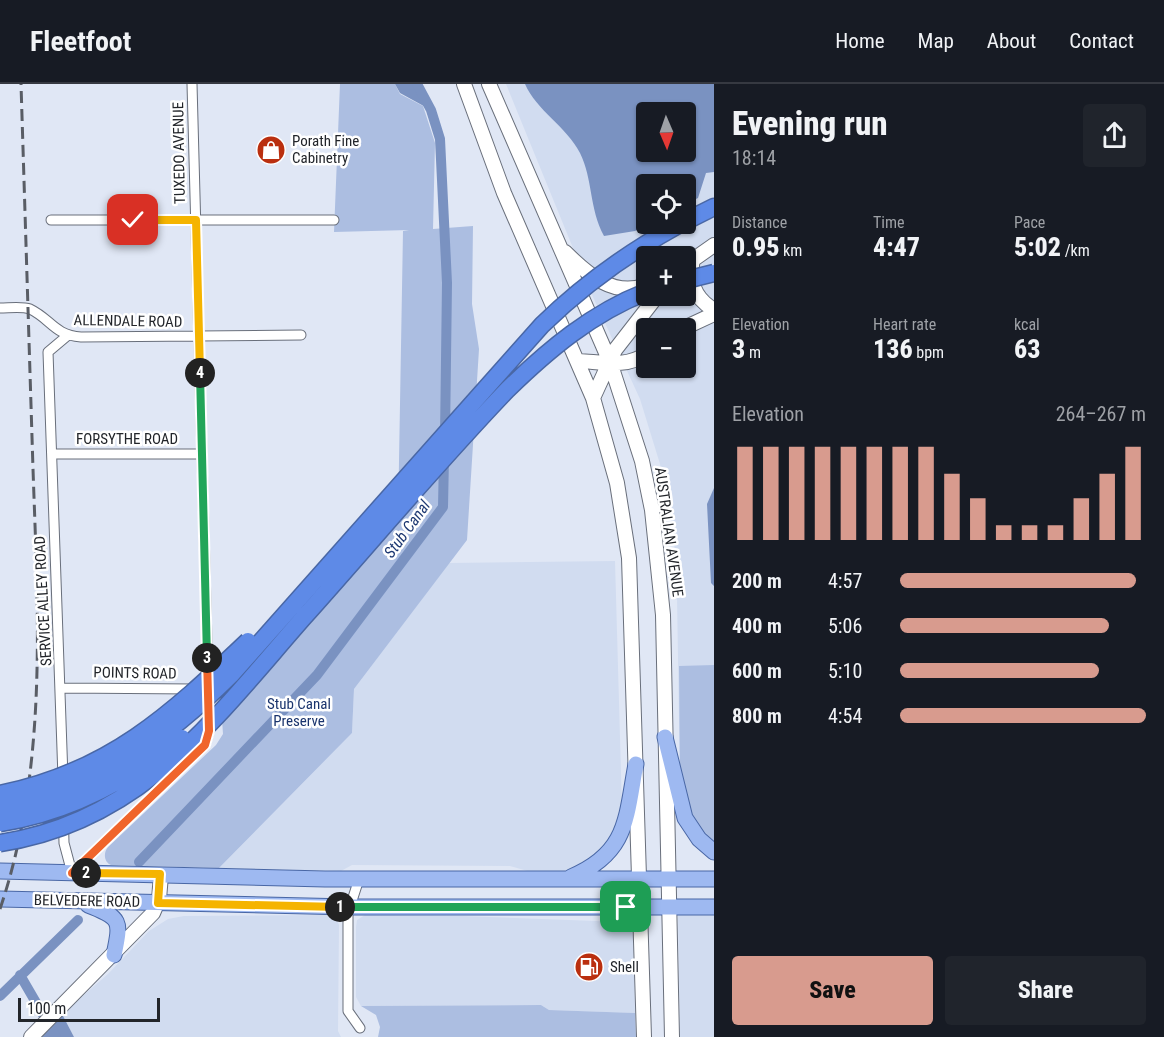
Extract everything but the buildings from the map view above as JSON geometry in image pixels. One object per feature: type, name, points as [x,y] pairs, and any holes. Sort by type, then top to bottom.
[{"type":"highway","points":[[696,216],[714,207]]},
{"type":"highway","points":[[0,809],[39,800],[89,781],[120,765],[164,736],[232,674],[519,349],[559,309],[622,257],[662,234]]},
{"type":"highway","points":[[696,278],[714,273]]},
{"type":"highway","points":[[0,843],[67,826],[107,808],[145,784],[206,729],[483,416],[531,367],[590,320],[636,297]]},
{"type":"highway","points":[[0,794],[37,785],[75,771],[140,736],[203,684],[310,583]]},
{"type":"highway","points":[[0,822],[68,804],[112,785],[150,762],[205,719],[274,651]]},
{"type":"main road","points":[[464,84],[504,193],[579,361],[593,398],[617,483],[628,558],[644,1037]]},
{"type":"main road","name":"AUSTRALIAN AVENUE","points":[[489,84],[610,362],[642,461],[652,510],[663,615],[672,1037]]},
{"type":"main road","points":[[557,244],[583,271],[607,285],[623,290],[636,287]]},
{"type":"main road","points":[[696,257],[714,245]]},
{"type":"main road","points":[[696,293],[714,312],[696,322]]},
{"type":"main road","points":[[593,398],[624,338],[649,306]]},
{"type":"main road","points":[[579,361],[636,361]]},
{"type":"main road","points":[[665,737],[686,818],[699,839],[714,852]]},
{"type":"main road","points":[[566,879],[600,862],[617,844],[624,826],[636,764]]},
{"type":"main road","name":"BELVEDERE ROAD","points":[[0,871],[359,879],[714,879]]},
{"type":"main road","points":[[33,1035],[153,913],[158,903],[160,874]]},
{"type":"main road","name":"BELVEDERE ROAD","points":[[0,899],[350,907],[714,907]]},
{"type":"main road","points":[[77,901],[108,912],[116,919],[119,929],[114,955]]},
{"type":"street","name":"TUXEDO AVENUE","points":[[72,873],[205,745],[209,731],[192,84]]},
{"type":"street","points":[[51,220],[334,220]]},
{"type":"street","name":"ALLENDALE ROAD","points":[[0,308],[28,309],[67,336],[199,337],[301,334]]},
{"type":"street","name":"SERVICE ALLEY ROAD","points":[[67,336],[48,352],[62,688],[64,838],[72,873]]},
{"type":"street","name":"FORSYTHE ROAD","points":[[52,454],[202,454]]},
{"type":"street","name":"POINTS ROAD","points":[[62,688],[208,689]]},
{"type":"street","points":[[359,879],[348,913],[348,1011],[360,1028]]},
{"type":"shaded area","points":[[395,84],[421,84],[431,110],[400,93]]},
{"type":"shaded area","points":[[506,84],[714,84],[714,847],[680,783],[677,596],[679,595],[673,532],[660,464],[640,399],[593,297]]},
{"type":"shaded area","points":[[525,84],[714,84],[714,172],[706,173],[696,199],[696,174],[636,174],[636,230],[604,236],[596,215],[580,153],[567,135],[536,102]]},
{"type":"shaded area","points":[[714,488],[714,586],[711,583],[707,504]]},
{"type":"shaded area","points":[[615,561],[622,808],[604,853],[567,871],[558,872],[531,872],[510,866],[352,865],[341,871],[219,868],[352,733],[354,689],[449,563]]},
{"type":"shaded area","points":[[678,914],[714,914],[714,1037],[680,1037]]},
{"type":"shaded area","points":[[330,915],[336,917],[339,925],[338,1031],[341,1037],[74,1037],[62,1014],[108,974],[149,931],[168,919],[184,916]]},
{"type":"shaded area","points":[[365,915],[623,922],[630,928],[633,936],[635,1013],[549,1010],[541,1005],[361,1006],[356,997],[356,927],[357,920]]},
{"type":"shaded area","points":[[62,1014],[74,1037],[41,1037]]},
{"type":"green space","name":"Stub Canal Preserve","points":[[340,84],[395,84],[400,94],[423,106],[435,143],[433,229],[473,226],[472,304],[479,349],[467,540],[354,689],[352,733],[219,868],[111,865],[105,857],[108,847],[216,745],[223,734],[222,719],[398,520],[403,231],[409,230],[334,232]]},
{"type":"green space","points":[[714,665],[714,847],[692,822],[680,783],[679,666]]},
{"type":"green space","points":[[541,1005],[549,1010],[635,1013],[636,1037],[378,1037],[380,1027],[376,1015],[361,1006]]},
{"type":"waterway","name":"Stub Canal","points":[[417,84],[431,110],[440,139],[447,283],[445,436]]},
{"type":"waterway","name":"Stub Canal","points":[[139,862],[317,675],[443,507],[444,457]]},
{"type":"waterway","name":"Stub Canal","points":[[0,996],[78,920]]},
{"type":"waterway","points":[[20,975],[56,1037]]},
{"type":"railway","points":[[0,909],[15,855],[26,801],[33,746],[36,691],[37,580],[21,84]]},
{"type":"place","name":"Porath Fine Cabinetry","points":[[271,150]]},
{"type":"place","name":"Shell","points":[[589,967]]},
{"type":"route","points":[[133,220],[196,220],[209,731],[205,745],[72,873],[160,874],[158,903],[376,908],[626,907]]}]
